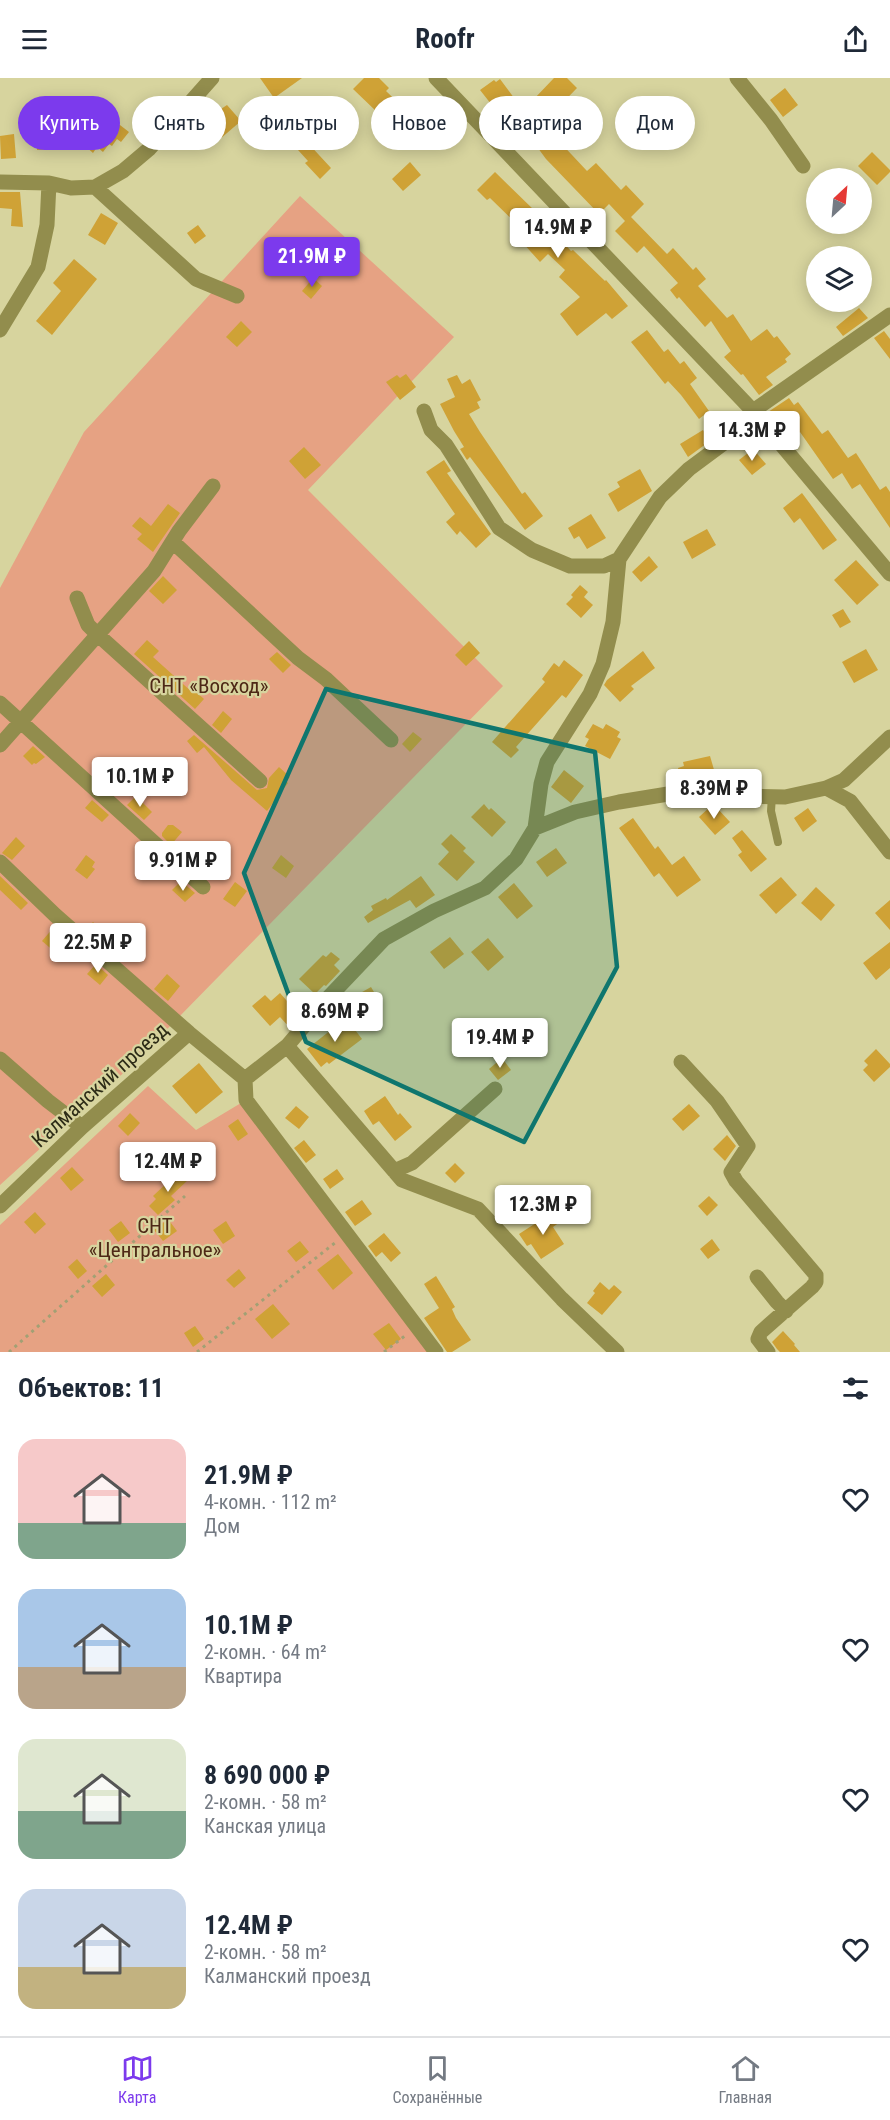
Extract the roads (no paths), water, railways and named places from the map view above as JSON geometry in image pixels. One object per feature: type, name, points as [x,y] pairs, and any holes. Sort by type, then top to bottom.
[{"type":"street","points":[[0,182],[50,183],[71,188],[95,187],[123,171],[149,149],[212,78]]},
{"type":"street","points":[[436,78],[753,411],[890,574]]},
{"type":"street","points":[[737,78],[771,120],[803,166]]},
{"type":"street","points":[[0,330],[38,267],[47,225],[50,183]]},
{"type":"street","points":[[95,187],[196,279],[237,296]]},
{"type":"street","points":[[436,1352],[246,1100],[245,1079],[287,1046],[327,999],[384,939],[434,911],[485,888],[516,859],[535,828],[541,784],[547,762],[590,694],[603,664],[613,622],[619,559],[660,497],[689,469],[724,443],[753,411],[890,315]]},
{"type":"street","points":[[424,411],[431,430],[446,445],[499,528],[532,550],[570,566],[604,566],[619,559]]},
{"type":"street","points":[[0,745],[154,571],[179,531],[213,486]]},
{"type":"street","points":[[173,542],[298,658],[326,679],[391,740]]},
{"type":"street","points":[[77,598],[88,626],[260,781]]},
{"type":"street","points":[[0,703],[202,886]]},
{"type":"street","points":[[535,828],[575,812],[668,794],[716,790],[743,796],[785,797],[826,788],[844,780],[890,737]]},
{"type":"street","points":[[826,788],[850,801],[890,852]]},
{"type":"street","points":[[0,862],[55,915],[189,1033]]},
{"type":"street","name":"Калманский проезд","points":[[0,1206],[82,1127],[189,1033],[245,1079]]},
{"type":"street","points":[[287,1046],[402,1180],[478,1209],[562,1299],[617,1352]]},
{"type":"street","points":[[0,1059],[82,1127]]},
{"type":"street","points":[[681,1062],[717,1101],[748,1146],[731,1172],[736,1181],[816,1275],[816,1282],[812,1287],[761,1332],[758,1339],[768,1352]]},
{"type":"street","points":[[394,1171],[412,1163],[495,1089]]},
{"type":"street","points":[[757,1277],[786,1311]]},
{"type":"lane","points":[[772,796],[771,811],[778,842]]},
{"type":"park label","name":"СНТ «Восход»","points":[[209,686]]},
{"type":"park label","name":"СНТ «Центральное»","points":[[155,1238]]}]
